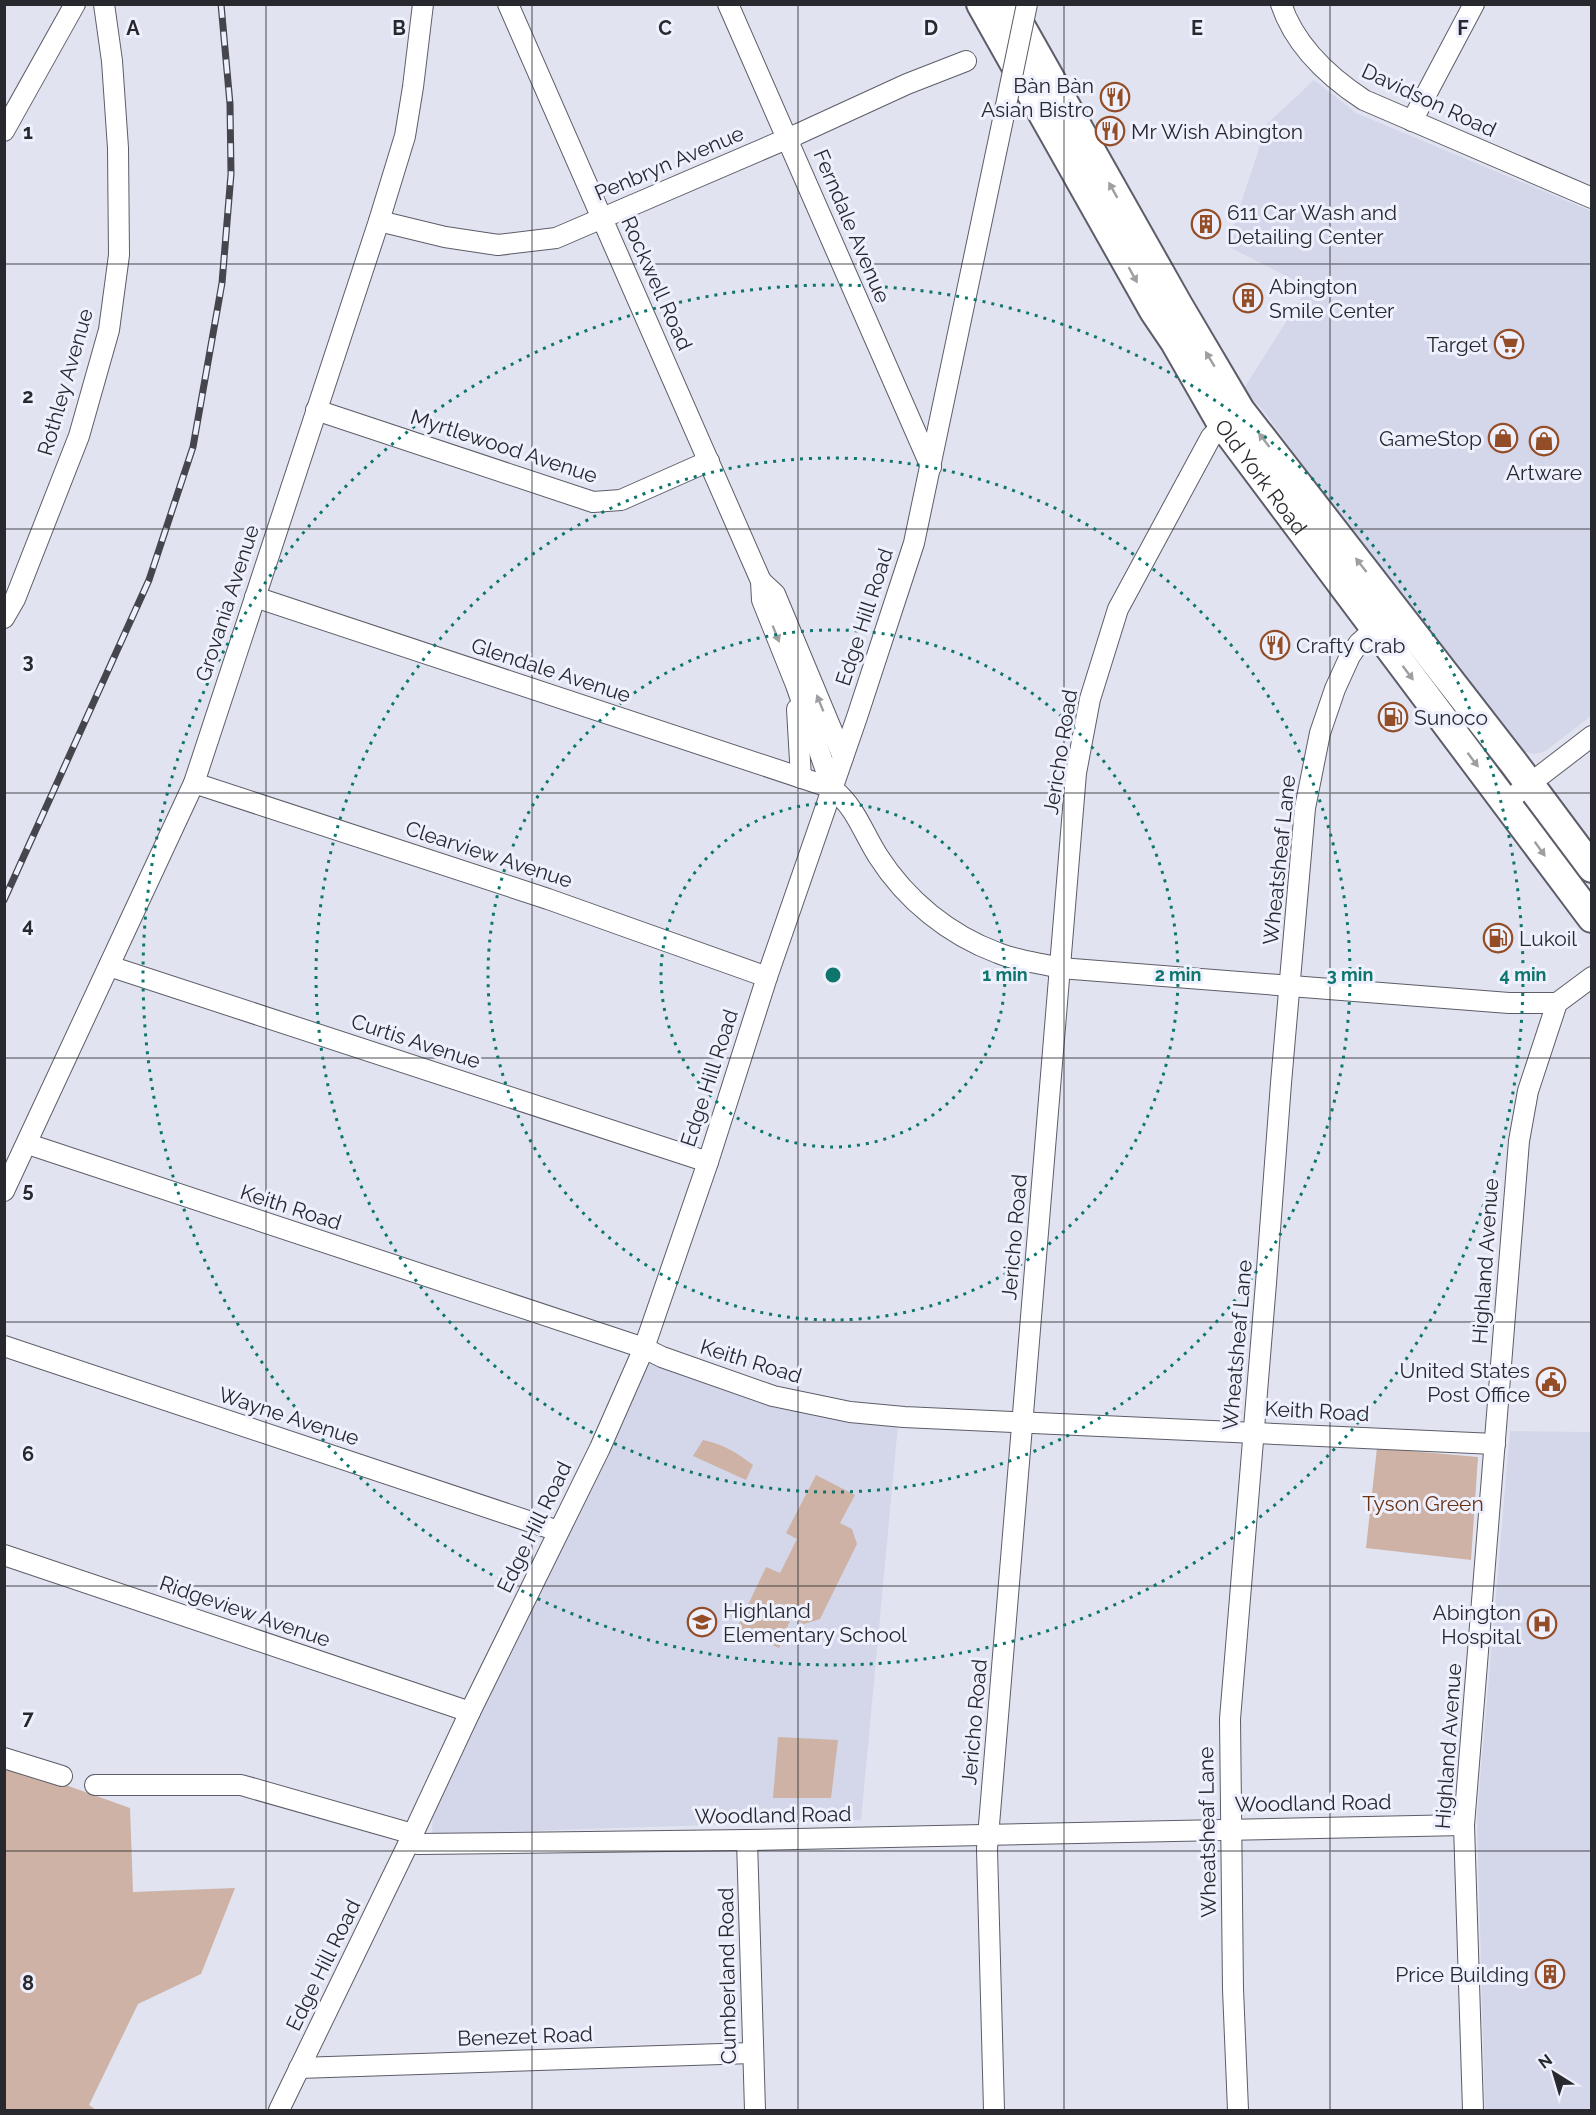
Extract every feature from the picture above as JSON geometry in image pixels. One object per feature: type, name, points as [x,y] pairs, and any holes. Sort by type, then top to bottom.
[{"type":"highway","name":"Old York Road","points":[[981,4],[1154,311],[1231,417],[1374,629],[1592,918]]},
{"type":"highway","name":"Old York Road","points":[[1008,4],[1178,305],[1231,417],[1397,612],[1592,868]]},
{"type":"street","points":[[4,131],[75,4]]},
{"type":"street","name":"Rothley Avenue","points":[[4,618],[10,594],[79,436],[109,330],[119,255],[118,148],[112,61],[105,4]]},
{"type":"street","name":"Grovania Avenue","points":[[4,1191],[28,1144],[194,783],[405,136],[423,4]]},
{"type":"street","name":"Rockwell Road","points":[[508,4],[761,581],[762,600],[796,686],[832,788],[845,799],[856,815],[878,856],[924,911],[968,939],[999,954],[1060,968],[1509,1003],[1557,1003]]},
{"type":"street","name":"Ferndale Avenue","points":[[728,4],[931,467]]},
{"type":"street","name":"Edge Hill Road","points":[[279,2110],[558,1530],[600,1448],[644,1348],[914,543],[1027,4]]},
{"type":"street","name":"Davidson Road","points":[[1281,4],[1298,39],[1320,66],[1340,85],[1364,100],[1592,198]]},
{"type":"street","points":[[1412,121],[1474,4]]},
{"type":"street","name":"Penbryn Avenue","points":[[379,221],[445,237],[498,245],[556,238],[907,84],[966,62]]},
{"type":"street","name":"Myrtlewood Avenue","points":[[316,410],[592,502],[621,500],[709,461]]},
{"type":"street","name":"Jericho Road","points":[[994,2110],[987,1849],[1076,773],[1090,699],[1118,609],[1211,437],[1231,417]]},
{"type":"street","name":"Rockwell Road","points":[[761,581],[776,594],[843,757]]},
{"type":"street","name":"Glendale Avenue","points":[[255,597],[832,788]]},
{"type":"street","name":"Wheatsheaf Lane","points":[[1238,2110],[1230,1828],[1230,1719],[1305,808],[1320,733],[1335,689],[1350,656],[1359,643],[1397,612]]},
{"type":"street","name":"Rockwell Road","points":[[796,686],[801,778]]},
{"type":"street","points":[[1506,802],[1592,736]]},
{"type":"street","name":"Clearview Avenue","points":[[194,783],[548,899],[767,977]]},
{"type":"street","name":"Curtis Avenue","points":[[109,966],[708,1162]]},
{"type":"street","points":[[1557,1003],[1592,977]]},
{"type":"street","name":"Highland Avenue","points":[[1473,2110],[1464,1825],[1519,1141],[1528,1091],[1557,1003]]},
{"type":"street","name":"Keith Road","points":[[28,1144],[644,1348],[662,1357],[773,1396],[850,1412],[904,1417],[1495,1444]]},
{"type":"street","name":"Wayne Avenue","points":[[4,1346],[558,1530]]},
{"type":"street","name":"Ridgeview Avenue","points":[[4,1555],[470,1712]]},
{"type":"street","points":[[4,1758],[62,1776]]},
{"type":"street","name":"Woodland Road","points":[[95,1785],[241,1785],[413,1834],[418,1844],[747,1840],[1230,1828],[1464,1825]]},
{"type":"street","name":"Cumberland Road","points":[[747,1840],[755,2110]]},
{"type":"street","name":"Benezet Road","points":[[299,2068],[752,2053]]},
{"type":"shaded area","points":[[1314,80],[1356,113],[1591,211],[1591,716],[1544,752],[1534,754],[1522,751],[1329,502],[1263,410],[1243,390],[1308,287],[1227,246],[1267,124]]},
{"type":"shaded area","name":"Highland Elementary School","points":[[649,1362],[772,1402],[898,1425],[861,1820],[432,1834],[433,1810],[617,1434]]},
{"type":"shaded area","name":"Abington Hospital","points":[[1510,1431],[1591,1432],[1591,2110],[1485,2110],[1477,1816]]},
{"type":"green space","points":[[703,1440],[730,1450],[753,1465],[746,1480],[693,1456]]},
{"type":"green space","name":"Tyson Green","points":[[1377,1448],[1478,1457],[1471,1560],[1366,1548]]},
{"type":"green space","points":[[816,1475],[855,1495],[840,1523],[852,1529],[857,1544],[820,1619],[804,1624],[791,1618],[779,1648],[737,1628],[766,1567],[780,1573],[797,1539],[786,1533]]},
{"type":"green space","points":[[778,1737],[838,1740],[831,1798],[773,1798]]},
{"type":"green space","points":[[4,1763],[130,1808],[133,1892],[235,1888],[201,1974],[138,2004],[89,2105],[96,2110],[5,2110]]},
{"type":"railway","points":[[4,900],[149,580],[193,447],[222,283],[231,174],[230,104],[221,4]]},
{"type":"place","name":"Bàn Bàn Asian Bistro","points":[[1115,97]]},
{"type":"place","name":"Mr Wish Abington","points":[[1110,131]]},
{"type":"place","name":"611 Car Wash and Detailing Center","points":[[1206,224]]},
{"type":"place","name":"Abington Smile Center","points":[[1248,298]]},
{"type":"place","name":"Target","points":[[1509,344]]},
{"type":"place","name":"GameStop","points":[[1503,438]]},
{"type":"place","name":"Artware","points":[[1544,441]]},
{"type":"place","name":"Crafty Crab","points":[[1275,645]]},
{"type":"place","name":"Sunoco","points":[[1393,717]]},
{"type":"place","name":"Lukoil","points":[[1498,938]]},
{"type":"place","name":"United States Post Office","points":[[1551,1382]]},
{"type":"place","name":"Highland Elementary School","points":[[702,1622]]},
{"type":"place","name":"Abington Hospital","points":[[1542,1624]]},
{"type":"place","name":"Price Building","points":[[1550,1974]]}]
